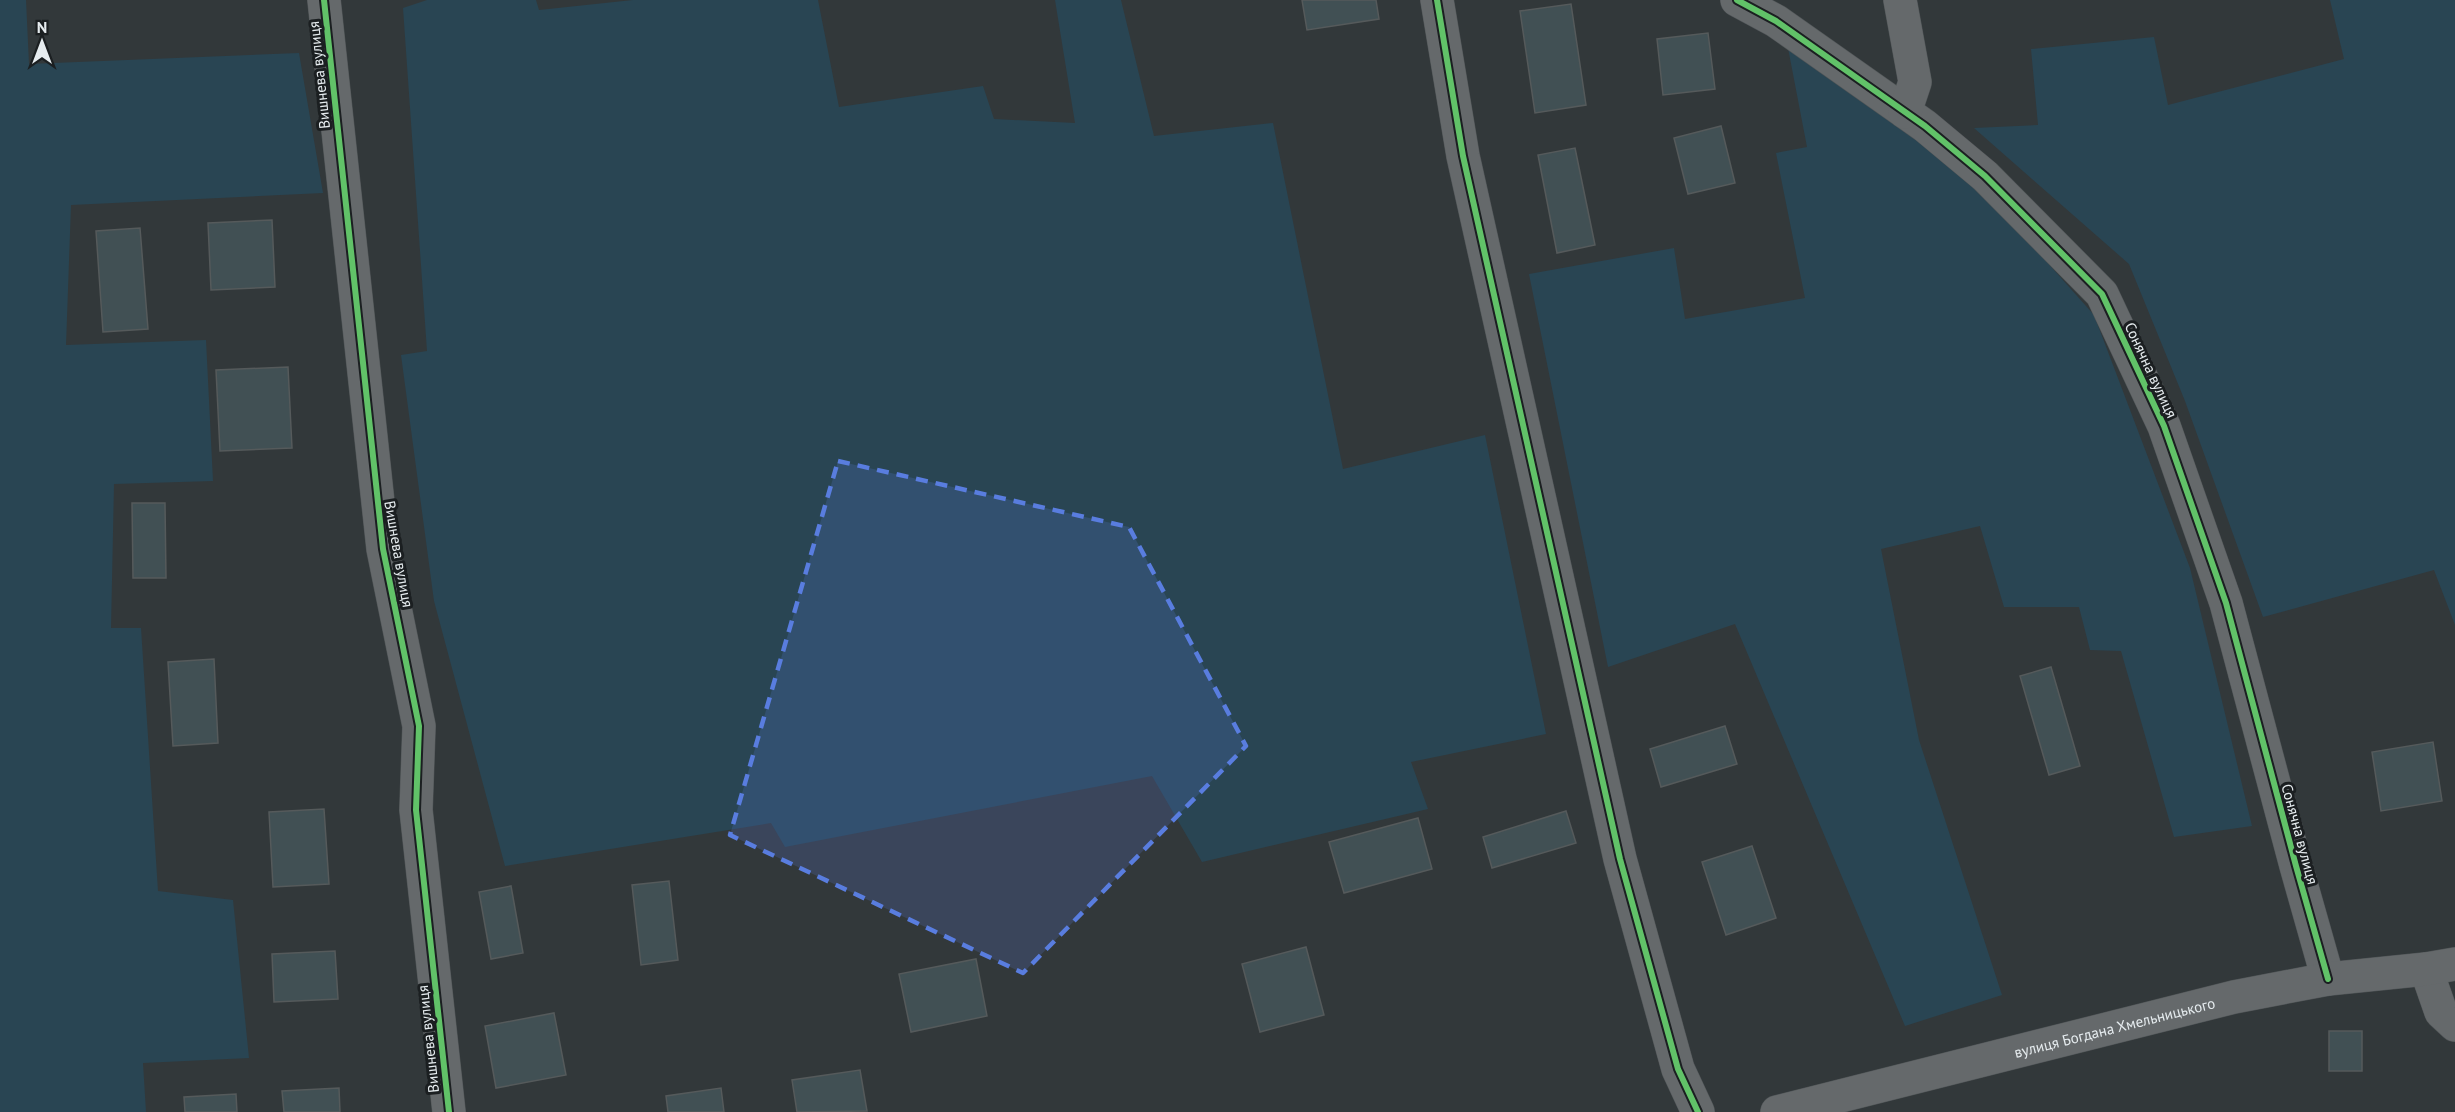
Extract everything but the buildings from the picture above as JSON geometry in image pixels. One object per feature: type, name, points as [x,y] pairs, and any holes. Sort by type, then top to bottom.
[{"type":"street","name":"Вишнева вулиця","points":[[324,0],[383,549],[419,726],[416,810],[449,1112]]},
{"type":"street","points":[[1437,0],[1465,167],[1620,859],[1678,1069],[1698,1112]]},
{"type":"street","name":"Сонячна вулиця","points":[[1737,0],[1776,21],[1905,112],[1985,176],[2102,294],[2164,426],[2226,603],[2328,979]]},
{"type":"street","points":[[1900,0],[1915,82],[1905,112]]},
{"type":"street","points":[[2441,967],[2441,1012],[2455,1025]]},
{"type":"street","name":"вулиця Богдана Хмельницького","points":[[1777,1112],[2234,997],[2328,979],[2441,967]]},
{"type":"highlighted area","points":[[838,461],[1129,527],[1246,746],[1023,973],[730,835]]},
{"type":"shaded area","points":[[0,0],[26,0],[29,64],[299,53],[323,193],[71,205],[66,345],[206,340],[213,481],[114,484],[111,628],[141,628],[158,891],[233,900],[249,1058],[143,1063],[146,1112],[0,1112]]},
{"type":"shaded area","points":[[427,0],[536,0],[539,10],[633,0],[818,0],[839,107],[983,86],[994,119],[1075,123],[1055,0],[1121,0],[1154,136],[1273,123],[1343,469],[1485,435],[1546,734],[1411,762],[1428,809],[1202,862],[1152,776],[785,847],[771,823],[505,866],[434,601],[401,355],[427,351],[403,8]]},
{"type":"shaded area","points":[[2330,0],[2455,0],[2455,625],[2434,570],[2263,617],[2185,401],[2129,264],[1974,128],[2038,125],[2031,49],[2154,37],[2168,105],[2344,59]]},
{"type":"shaded area","points":[[1788,48],[1914,132],[2005,215],[2094,315],[2190,568],[2252,826],[2174,837],[2121,651],[2090,650],[2079,607],[2004,607],[1980,526],[1881,549],[1919,740],[2002,995],[1905,1026],[1735,624],[1608,667],[1529,274],[1674,248],[1685,319],[1805,298],[1776,153],[1807,147]]},
{"type":"cycle path","points":[[324,0],[383,549],[419,726],[416,810],[449,1112]]},
{"type":"cycle path","points":[[1437,0],[1463,156],[1620,859],[1678,1069],[1698,1112]]},
{"type":"cycle path","points":[[1737,0],[1776,21],[1925,126],[1985,176],[2102,294],[2164,426],[2226,603],[2328,979]]}]
